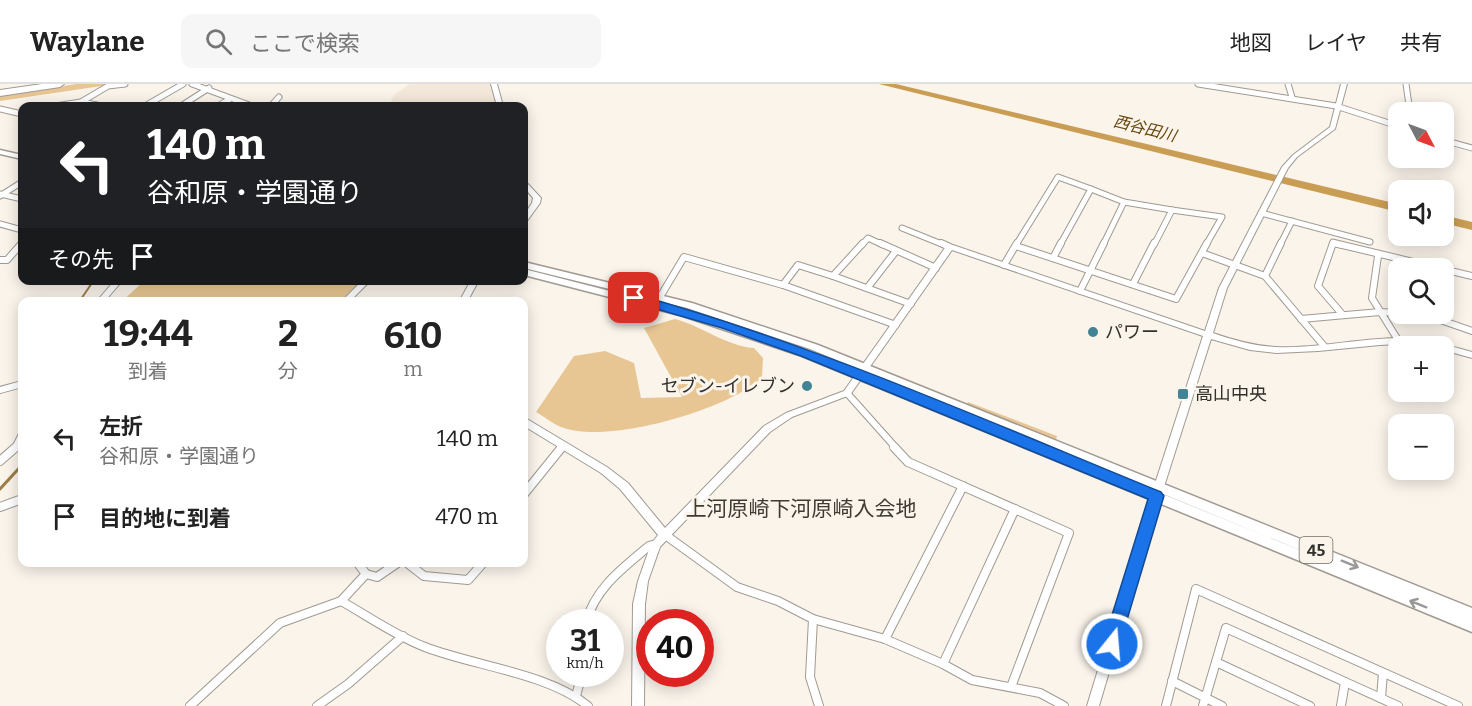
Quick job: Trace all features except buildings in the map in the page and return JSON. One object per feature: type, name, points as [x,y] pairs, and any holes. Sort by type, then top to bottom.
[{"type":"highway","points":[[0,92],[37,84]]},
{"type":"highway","points":[[0,92],[60,84]]},
{"type":"main road","points":[[0,146],[18,150]]},
{"type":"main road","points":[[0,152],[18,156]]},
{"type":"main road","name":"45","points":[[528,266],[660,297],[762,328],[1158,492],[1472,626]]},
{"type":"main road","name":"45","points":[[528,273],[634,298],[726,325],[864,371]]},
{"type":"main road","name":"45","points":[[1158,492],[1472,614]]},
{"type":"street","points":[[81,102],[108,86],[125,84]]},
{"type":"street","points":[[152,102],[183,84]]},
{"type":"street","points":[[192,84],[209,88],[242,102]]},
{"type":"street","points":[[494,84],[499,102]]},
{"type":"street","points":[[1198,84],[1241,87],[1292,97],[1340,107],[1388,123]]},
{"type":"street","points":[[1288,84],[1292,97]]},
{"type":"street","points":[[1093,706],[1158,492],[1233,265],[1279,179],[1293,159],[1334,128],[1344,84]]},
{"type":"street","points":[[1406,84],[1411,102]]},
{"type":"street","points":[[186,102],[209,88]]},
{"type":"street","points":[[274,102],[279,97]]},
{"type":"street","points":[[225,102],[230,99]]},
{"type":"street","points":[[0,109],[18,113]]},
{"type":"street","points":[[1454,143],[1472,148]]},
{"type":"street","points":[[1004,265],[1058,177],[1124,202],[1222,217],[1176,299],[1016,246]]},
{"type":"street","points":[[1,195],[18,184]]},
{"type":"street","points":[[528,188],[537,198],[528,214]]},
{"type":"street","points":[[1053,258],[1090,189]]},
{"type":"street","points":[[1,195],[18,198]]},
{"type":"street","points":[[1080,291],[1124,202]]},
{"type":"street","points":[[1133,284],[1172,210]]},
{"type":"street","points":[[1261,213],[1370,243]]},
{"type":"street","points":[[1265,276],[1292,221]]},
{"type":"street","points":[[0,224],[18,229]]},
{"type":"street","points":[[902,228],[950,247],[1209,335],[1277,350],[1388,341]]},
{"type":"street","points":[[1335,233],[1318,286],[1342,314]]},
{"type":"street","points":[[833,276],[868,238],[936,267]]},
{"type":"street","points":[[1333,243],[1388,258]]},
{"type":"street","points":[[0,268],[4,260],[18,247]]},
{"type":"street","points":[[638,706],[639,604],[643,581],[656,544],[766,429],[789,415],[847,393],[950,247]]},
{"type":"street","points":[[868,287],[896,251]]},
{"type":"street","points":[[1202,253],[1265,276],[1324,346]]},
{"type":"street","points":[[1378,256],[1372,298],[1395,336]]},
{"type":"street","points":[[660,297],[684,257],[783,285],[896,325]]},
{"type":"street","points":[[783,285],[798,265],[868,287],[911,304]]},
{"type":"street","points":[[1454,272],[1472,276]]},
{"type":"street","points":[[104,297],[115,285]]},
{"type":"street","points":[[351,297],[365,285]]},
{"type":"street","points":[[1301,319],[1342,314],[1388,312]]},
{"type":"street","points":[[1454,324],[1472,330]]},
{"type":"street","points":[[1454,350],[1472,355]]},
{"type":"street","points":[[0,390],[18,385]]},
{"type":"street","points":[[847,393],[908,462],[1069,533],[1011,687]]},
{"type":"street","points":[[528,424],[624,486],[664,534],[737,587],[778,601],[813,619],[885,639],[943,664],[972,680],[1040,693],[1064,706]]},
{"type":"street","points":[[0,461],[18,444]]},
{"type":"street","points":[[528,489],[564,446]]},
{"type":"street","points":[[885,639],[963,486]]},
{"type":"street","points":[[0,507],[18,500]]},
{"type":"street","points":[[943,664],[1015,509]]},
{"type":"street","points":[[589,609],[599,591],[649,546],[656,544]]},
{"type":"street","points":[[361,567],[366,574],[377,578],[392,567]]},
{"type":"street","points":[[412,567],[424,576],[468,580],[480,567]]},
{"type":"street","points":[[190,706],[280,623],[341,601],[366,574]]},
{"type":"street","points":[[1166,706],[1196,589],[1458,706]]},
{"type":"street","points":[[341,601],[424,647],[554,687],[576,696],[588,706]]},
{"type":"street","points":[[813,619],[810,677],[819,706]]},
{"type":"street","points":[[1204,702],[1226,628],[1398,706]]},
{"type":"street","points":[[317,706],[348,684],[403,636]]},
{"type":"street","points":[[1216,662],[1310,706]]},
{"type":"street","points":[[1381,698],[1383,673]]},
{"type":"street","points":[[1172,681],[1204,702],[1222,706]]},
{"type":"street","points":[[1341,706],[1345,682]]},
{"type":"street","points":[[576,696],[578,687]]},
{"type":"shaded area","points":[[76,84],[115,84],[0,101],[0,96]]},
{"type":"shaded area","points":[[410,84],[491,84],[496,102],[391,102],[394,95]]},
{"type":"shaded area","points":[[140,285],[357,285],[344,297],[126,297]]},
{"type":"shaded area","points":[[675,319],[734,344],[754,348],[763,358],[762,378],[723,402],[667,421],[637,428],[584,432],[560,427],[536,412],[574,356],[605,351],[634,363],[641,398],[682,397],[644,328]]},
{"type":"shaded area","points":[[968,402],[1057,436],[1056,440],[967,404]]},
{"type":"waterway","name":"西谷田川","points":[[884,84],[1388,206]]},
{"type":"waterway","name":"西谷田川","points":[[1454,222],[1472,226]]},
{"type":"waterway","points":[[82,297],[91,285]]},
{"type":"waterway","points":[[0,489],[18,469]]},
{"type":"place","name":"パワー","points":[[1093,332]]},
{"type":"place","name":"セブン-イレブン","points":[[807,386]]},
{"type":"place","name":"高山中央","points":[[1183,394]]},
{"type":"district","name":"上河原崎下河原崎入会地","points":[[801,509]]},
{"type":"route","points":[[634,298],[726,325],[806,353],[1156,496],[1112,644]]}]
